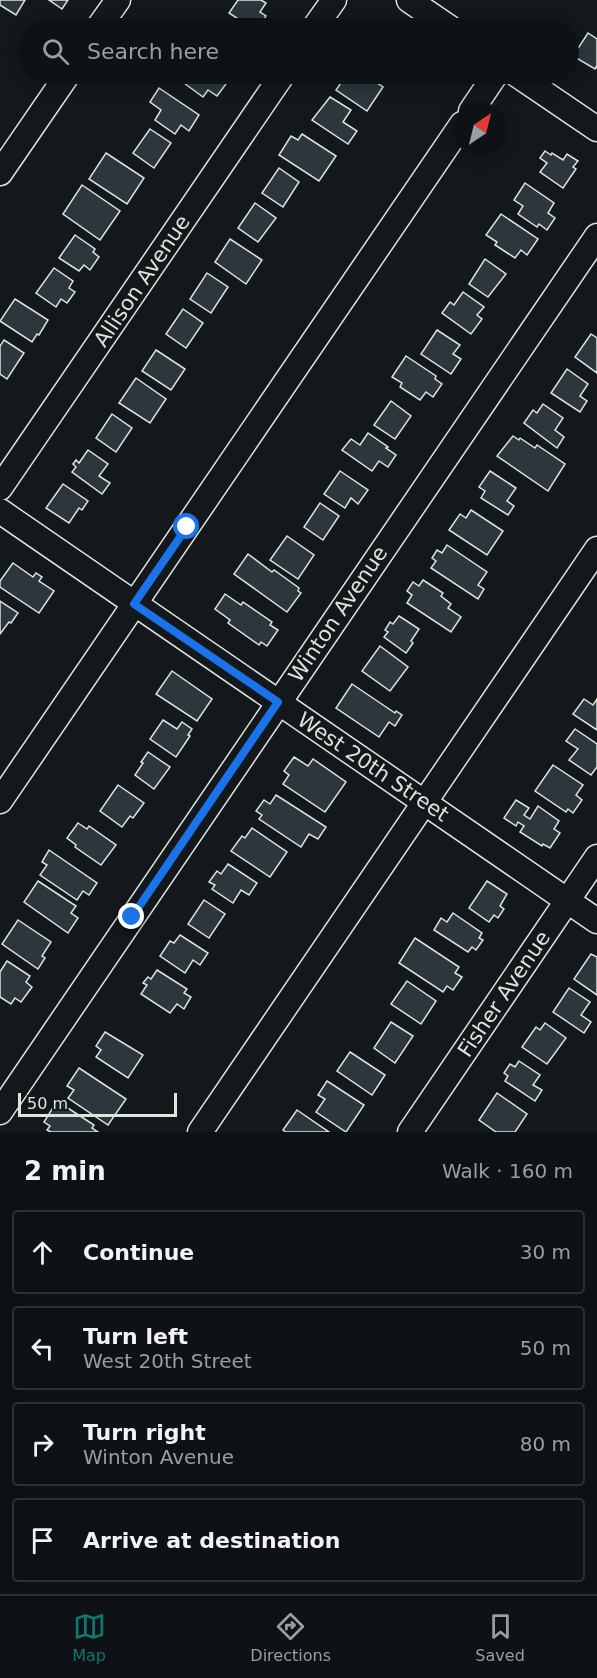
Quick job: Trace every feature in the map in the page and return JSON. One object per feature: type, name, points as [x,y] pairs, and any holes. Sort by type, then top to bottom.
[{"type":"street","points":[[106,18],[118,0]]},
{"type":"street","points":[[321,18],[334,0]]},
{"type":"street","points":[[409,0],[435,18]]},
{"type":"street","points":[[0,173],[61,84]]},
{"type":"street","name":"Allison Avenue","points":[[0,488],[277,84]]},
{"type":"street","points":[[477,102],[489,84]]},
{"type":"street","points":[[531,84],[597,129]]},
{"type":"street","points":[[0,801],[453,137]]},
{"type":"street","name":"Winton Avenue","points":[[0,1112],[597,236]]},
{"type":"street","name":"West 20th Street","points":[[0,512],[597,921]]},
{"type":"street","points":[[200,1132],[597,549]]},
{"type":"street","name":"Fisher Avenue","points":[[410,1132],[597,857]]},
{"type":"building","points":[[0,0],[25,0],[16,15],[0,5]]},
{"type":"building","points":[[49,0],[68,0],[62,9]]},
{"type":"building","points":[[238,0],[261,0],[266,3],[260,12],[266,16],[264,18],[237,18],[229,13]]},
{"type":"building","points":[[588,33],[597,39],[597,68],[579,60],[579,47]]},
{"type":"building","points":[[185,84],[226,84],[217,96],[208,90],[203,97]]},
{"type":"building","points":[[340,84],[379,84],[383,87],[367,111],[336,90]]},
{"type":"building","points":[[159,88],[199,115],[189,131],[181,125],[175,134],[155,120],[161,110],[150,102]]},
{"type":"building","points":[[330,97],[351,110],[343,122],[357,131],[348,144],[312,120]]},
{"type":"building","points":[[150,129],[171,143],[154,168],[133,153]]},
{"type":"building","points":[[302,134],[336,156],[319,181],[279,155],[291,136],[298,140]]},
{"type":"building","points":[[545,151],[563,160],[567,154],[578,161],[573,167],[576,169],[563,188],[540,172],[547,163],[540,158]]},
{"type":"building","points":[[106,153],[144,178],[127,204],[89,179]]},
{"type":"building","points":[[279,168],[299,182],[283,207],[262,193]]},
{"type":"building","points":[[525,183],[554,203],[548,213],[555,218],[547,230],[539,224],[537,227],[518,214],[523,206],[514,200]]},
{"type":"building","points":[[82,185],[120,211],[100,240],[63,214]]},
{"type":"building","points":[[255,203],[276,218],[258,242],[238,228]]},
{"type":"building","points":[[501,214],[538,239],[527,255],[521,250],[515,258],[495,245],[497,242],[486,235]]},
{"type":"building","points":[[75,235],[95,249],[93,252],[99,257],[90,270],[84,265],[79,271],[59,258]]},
{"type":"building","points":[[230,239],[262,260],[246,284],[215,262]]},
{"type":"building","points":[[485,259],[506,274],[488,297],[469,284]]},
{"type":"building","points":[[54,268],[73,281],[69,288],[75,292],[67,303],[61,299],[56,307],[36,293]]},
{"type":"building","points":[[207,273],[228,287],[211,313],[190,299]]},
{"type":"building","points":[[463,292],[484,307],[477,315],[482,319],[471,334],[442,313],[450,302],[454,305]]},
{"type":"building","points":[[15,299],[48,320],[32,342],[0,321]]},
{"type":"building","points":[[183,309],[203,323],[186,348],[166,334]]},
{"type":"building","points":[[437,330],[460,345],[453,354],[461,359],[451,374],[421,354]]},
{"type":"building","points":[[591,334],[597,338],[597,373],[575,357]]},
{"type":"building","points":[[4,340],[24,353],[7,379],[0,374],[0,346]]},
{"type":"building","points":[[156,350],[185,369],[171,390],[142,371]]},
{"type":"building","points":[[406,356],[436,376],[435,379],[442,384],[433,397],[426,392],[420,400],[400,387],[402,383],[392,377]]},
{"type":"building","points":[[567,369],[588,384],[580,396],[587,401],[580,412],[551,393]]},
{"type":"building","points":[[136,378],[166,399],[150,423],[119,403]]},
{"type":"building","points":[[391,401],[411,416],[395,439],[374,425]]},
{"type":"building","points":[[543,404],[563,418],[555,430],[564,437],[557,448],[524,423],[533,410],[537,413]]},
{"type":"building","points":[[112,414],[132,428],[116,452],[96,438]]},
{"type":"building","points":[[368,433],[396,455],[388,467],[379,461],[372,471],[342,450],[351,439],[360,445]]},
{"type":"building","points":[[513,436],[535,448],[537,445],[565,464],[548,491],[497,456]]},
{"type":"building","points":[[88,450],[108,464],[99,476],[110,483],[102,494],[72,472],[76,467],[73,464],[76,460],[79,463]]},
{"type":"building","points":[[340,471],[368,490],[358,504],[351,498],[345,508],[324,494]]},
{"type":"building","points":[[490,471],[516,488],[507,501],[514,506],[508,515],[481,498],[485,491],[479,487]]},
{"type":"building","points":[[63,484],[88,501],[82,510],[79,508],[69,523],[46,508]]},
{"type":"building","points":[[320,503],[339,516],[323,540],[304,527]]},
{"type":"building","points":[[471,510],[503,531],[487,555],[449,530],[460,514],[466,518]]},
{"type":"building","points":[[287,536],[314,555],[298,579],[270,560]]},
{"type":"building","points":[[447,545],[487,572],[478,585],[484,589],[478,599],[431,568],[436,561],[432,558],[437,550],[442,553]]},
{"type":"building","points":[[248,554],[299,588],[298,591],[301,593],[287,612],[234,574]]},
{"type":"building","points":[[13,563],[33,577],[36,573],[42,577],[39,581],[54,591],[39,613],[0,587],[0,581]]},
{"type":"building","points":[[423,580],[443,593],[441,596],[451,604],[448,608],[461,617],[451,632],[407,603],[412,595],[407,591],[413,582],[419,586]]},
{"type":"building","points":[[225,594],[241,605],[243,602],[272,622],[270,625],[278,630],[267,646],[261,642],[259,645],[228,623],[230,620],[215,609]]},
{"type":"building","points":[[0,601],[18,613],[0,634]]},
{"type":"building","points":[[399,616],[419,629],[406,653],[384,637],[388,632],[385,630],[390,622],[393,624]]},
{"type":"building","points":[[380,646],[408,667],[390,691],[362,671]]},
{"type":"building","points":[[172,671],[212,699],[197,721],[156,694]]},
{"type":"building","points":[[352,684],[395,713],[396,711],[402,715],[395,726],[389,722],[379,737],[336,708]]},
{"type":"building","points":[[584,699],[593,705],[597,699],[597,730],[573,714]]},
{"type":"building","points":[[163,720],[177,729],[182,722],[192,729],[176,757],[150,739]]},
{"type":"building","points":[[575,729],[597,744],[597,767],[591,775],[569,760],[578,749],[566,741]]},
{"type":"building","points":[[148,752],[170,767],[154,789],[135,775]]},
{"type":"building","points":[[294,757],[308,766],[313,759],[346,782],[325,812],[283,784],[289,775],[284,771]]},
{"type":"building","points":[[553,765],[583,785],[576,795],[582,800],[573,813],[568,809],[566,812],[535,791]]},
{"type":"building","points":[[118,785],[144,803],[133,818],[130,816],[122,827],[100,811]]},
{"type":"building","points":[[276,795],[326,827],[318,839],[309,834],[301,847],[259,819],[262,815],[256,811],[264,800],[270,804]]},
{"type":"building","points":[[516,800],[529,808],[524,815],[530,819],[538,806],[559,821],[554,829],[560,833],[550,848],[543,844],[542,846],[520,832],[524,826],[518,822],[516,826],[504,818]]},
{"type":"building","points":[[78,823],[87,829],[89,826],[116,845],[101,865],[75,847],[76,845],[67,838]]},
{"type":"building","points":[[252,828],[287,852],[270,877],[231,851],[242,836],[245,838]]},
{"type":"building","points":[[49,850],[97,883],[89,895],[83,891],[77,900],[40,875],[47,865],[42,862]]},
{"type":"building","points":[[228,864],[257,883],[249,895],[241,890],[233,903],[212,889],[215,885],[209,882],[217,871],[221,874]]},
{"type":"building","points":[[38,881],[76,906],[71,913],[78,918],[68,933],[24,902]]},
{"type":"building","points":[[487,881],[507,894],[500,906],[504,909],[498,918],[494,915],[489,922],[469,908]]},
{"type":"building","points":[[204,900],[225,914],[209,938],[188,924]]},
{"type":"building","points":[[453,913],[482,933],[479,938],[483,940],[476,950],[472,947],[468,952],[434,930],[441,918],[447,922]]},
{"type":"building","points":[[18,920],[51,942],[42,956],[45,958],[38,969],[2,944]]},
{"type":"building","points":[[180,935],[208,953],[200,965],[193,960],[185,973],[160,956],[170,941],[174,943]]},
{"type":"building","points":[[415,938],[459,967],[455,973],[462,977],[453,990],[447,986],[443,992],[399,963]]},
{"type":"building","points":[[591,954],[597,957],[597,995],[574,979]]},
{"type":"building","points":[[7,961],[30,976],[26,982],[32,987],[21,1002],[15,998],[11,1004],[0,997],[0,972]]},
{"type":"building","points":[[157,970],[187,989],[184,993],[191,997],[184,1009],[177,1004],[170,1013],[141,994],[147,985],[143,983],[148,977],[151,979]]},
{"type":"building","points":[[407,981],[436,1001],[421,1024],[391,1004]]},
{"type":"building","points":[[569,988],[590,1002],[581,1015],[591,1022],[584,1033],[553,1012]]},
{"type":"building","points":[[391,1022],[413,1036],[395,1063],[374,1048]]},
{"type":"building","points":[[545,1023],[566,1038],[547,1064],[522,1047],[536,1027],[540,1030]]},
{"type":"building","points":[[105,1032],[143,1055],[128,1078],[96,1057],[101,1050],[96,1046]]},
{"type":"building","points":[[350,1052],[385,1075],[372,1095],[337,1071]]},
{"type":"building","points":[[519,1061],[540,1075],[533,1085],[542,1090],[535,1101],[505,1081],[508,1076],[504,1073],[510,1064],[515,1067]]},
{"type":"building","points":[[79,1068],[126,1099],[108,1125],[68,1098],[74,1090],[67,1086]]},
{"type":"building","points":[[327,1081],[364,1105],[346,1132],[316,1112],[325,1099],[318,1095]]},
{"type":"building","points":[[497,1093],[527,1114],[515,1132],[496,1132],[479,1120]]},
{"type":"building","points":[[57,1101],[94,1125],[92,1128],[98,1132],[51,1132],[47,1130],[50,1126],[44,1122]]},
{"type":"building","points":[[297,1110],[329,1132],[286,1132],[283,1130]]},
{"type":"route","points":[[132,917],[278,702],[134,604],[187,527]]}]
